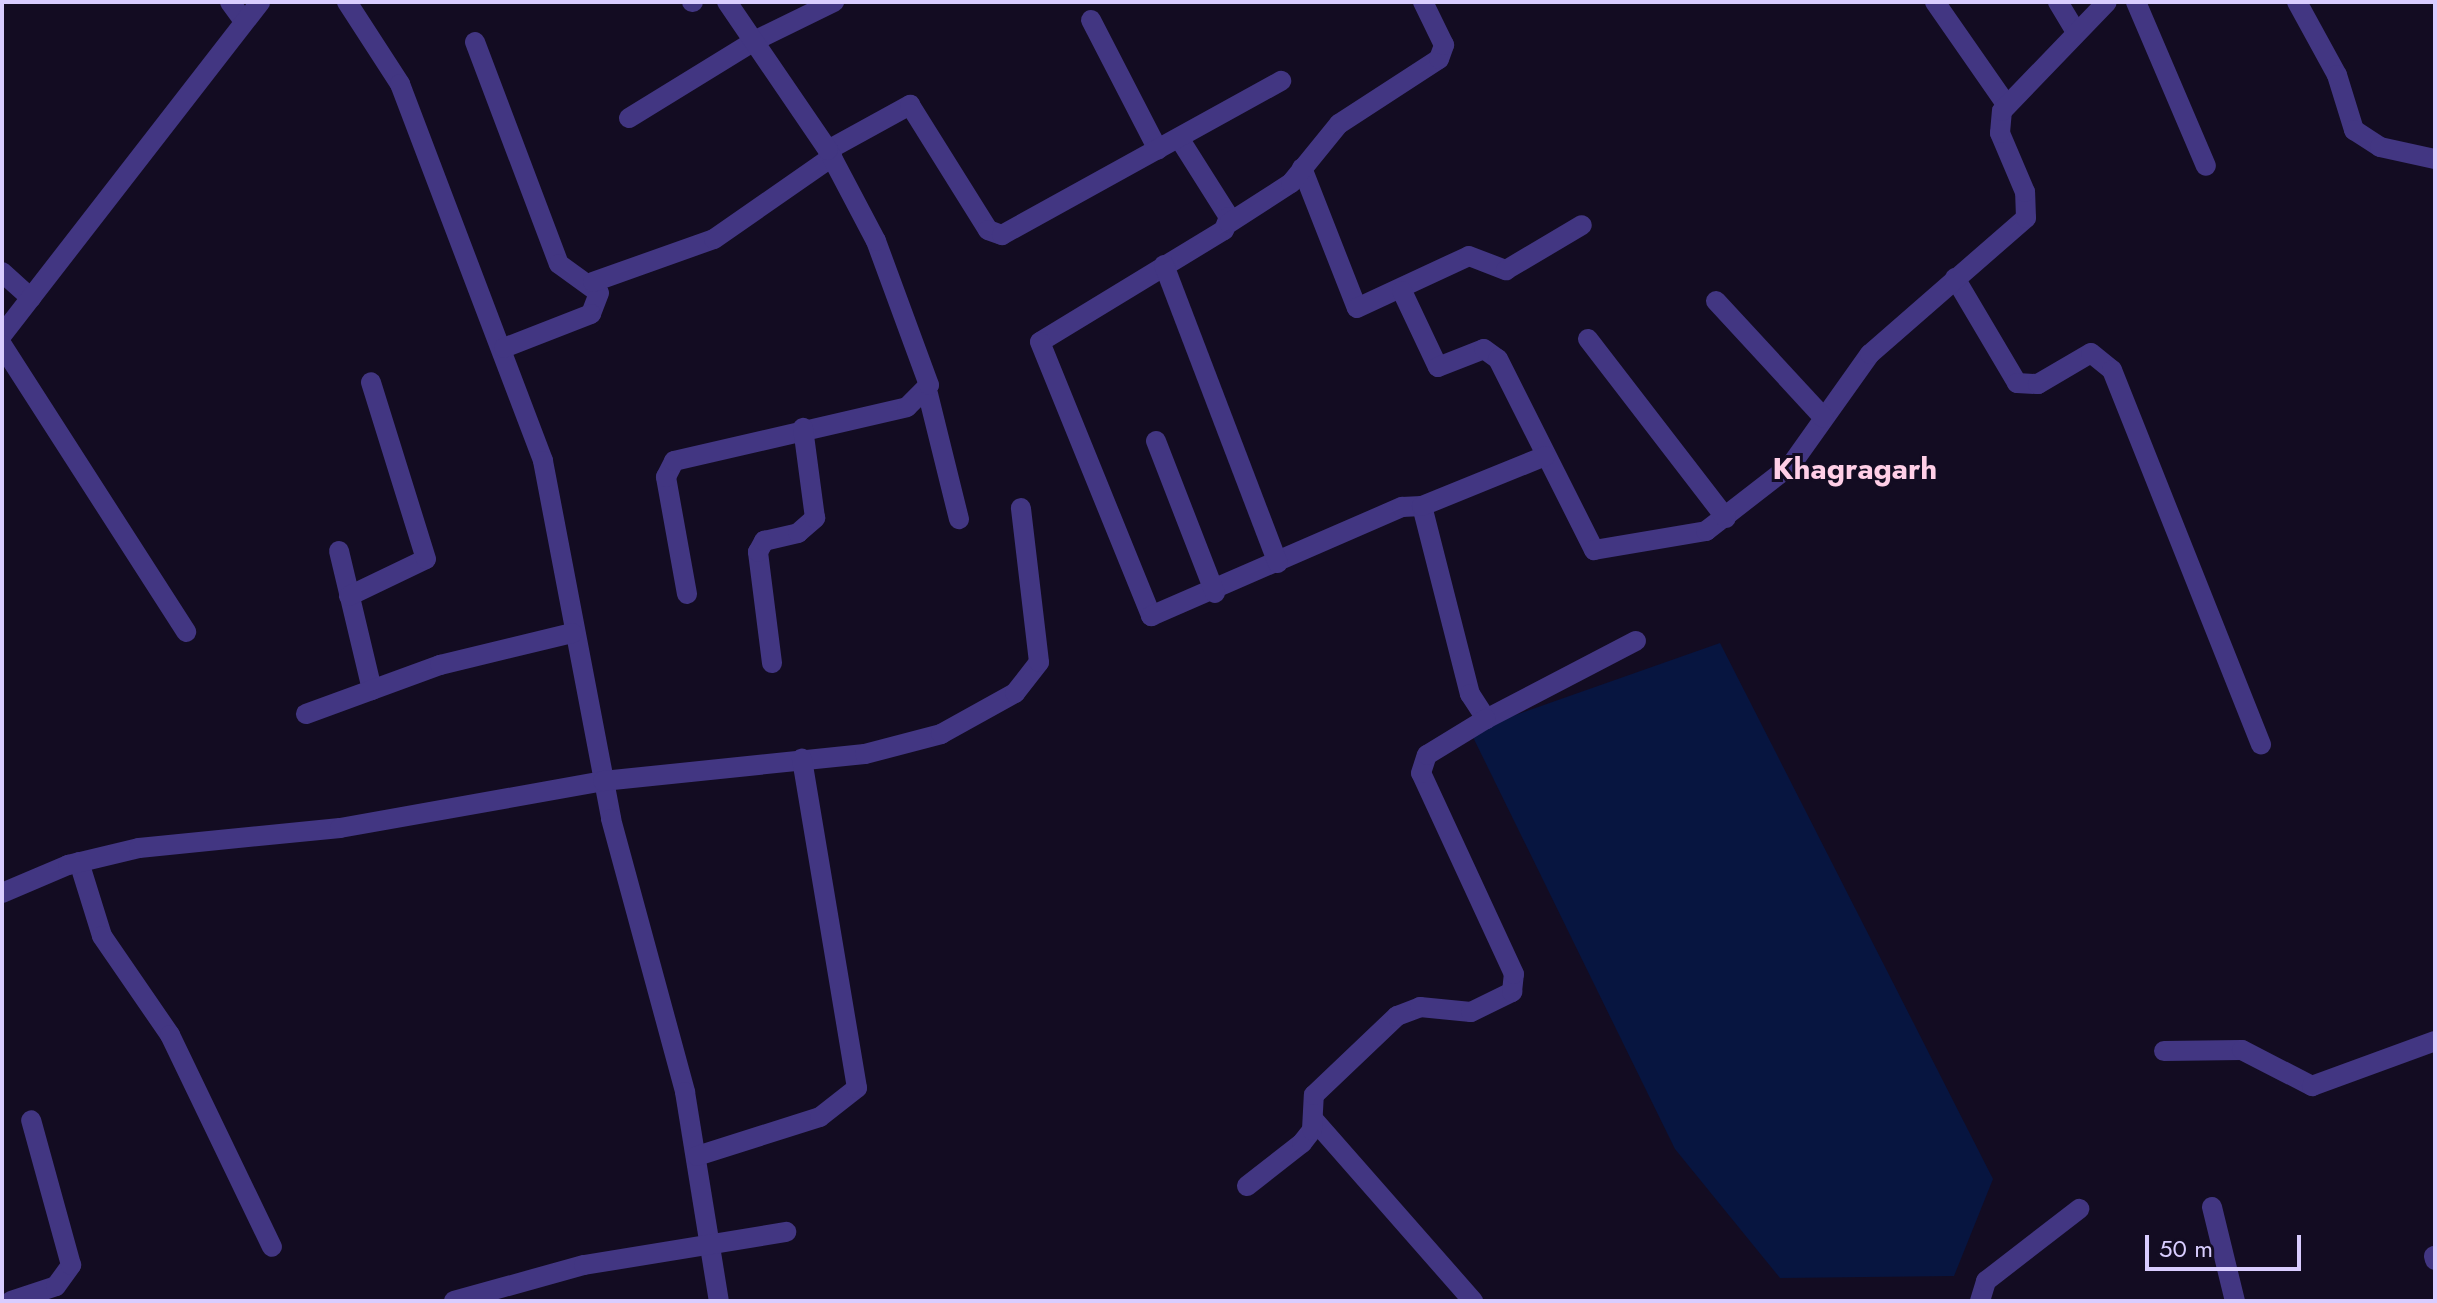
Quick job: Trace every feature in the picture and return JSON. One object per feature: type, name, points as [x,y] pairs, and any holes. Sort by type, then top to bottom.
[{"type":"street","points":[[230,2],[243,20]]},
{"type":"street","points":[[2,335],[243,20],[260,2]]},
{"type":"street","points":[[347,2],[400,84],[504,348],[543,461],[572,633],[603,781],[697,1156],[719,1301]]},
{"type":"street","points":[[727,2],[756,40],[830,153],[894,283],[928,394],[959,519]]},
{"type":"street","points":[[629,118],[756,40],[834,2]]},
{"type":"street","points":[[1423,2],[1444,45],[1439,59],[1339,124],[1274,197],[1047,333],[1041,355],[1151,616],[1215,593],[1402,507],[1422,506],[1545,456]]},
{"type":"street","points":[[1935,2],[2006,104]]},
{"type":"street","points":[[2058,2],[2076,32]]},
{"type":"street","points":[[1402,291],[1438,367],[1484,349],[1498,359],[1594,550],[1706,531],[1791,465],[1870,354],[2026,218],[2025,192],[2000,133],[2006,104],[2107,2]]},
{"type":"street","points":[[2136,2],[2206,166]]},
{"type":"street","points":[[2297,2],[2337,75],[2354,130],[2380,147],[2435,159]]},
{"type":"street","points":[[1091,20],[1158,150]]},
{"type":"street","points":[[475,42],[559,264],[593,282],[599,293],[591,314],[504,348]]},
{"type":"street","points":[[593,282],[714,239],[830,153],[910,105],[988,230],[1002,235],[1281,81]]},
{"type":"street","points":[[1179,138],[1229,223]]},
{"type":"street","points":[[1302,168],[1352,303],[1366,309],[1469,256],[1506,270],[1582,225]]},
{"type":"street","points":[[1164,265],[1278,563]]},
{"type":"street","points":[[2,272],[31,298]]},
{"type":"street","points":[[1955,278],[2017,383],[2038,384],[2091,353],[2112,370],[2261,744]]},
{"type":"street","points":[[1716,301],[1824,418]]},
{"type":"street","points":[[1588,339],[1726,518]]},
{"type":"street","points":[[2,345],[186,632]]},
{"type":"street","points":[[349,596],[426,559],[371,382]]},
{"type":"street","points":[[687,594],[668,467],[803,428],[907,407],[928,394]]},
{"type":"street","points":[[772,663],[758,552],[764,541],[798,533],[815,518],[803,428]]},
{"type":"street","points":[[1156,441],[1215,593]]},
{"type":"street","points":[[1422,506],[1470,694],[1486,719]]},
{"type":"street","points":[[2,893],[79,862],[202,838],[414,817],[603,781],[903,748],[941,734],[983,716],[1034,675],[1041,640],[1021,508]]},
{"type":"street","points":[[339,551],[372,690]]},
{"type":"street","points":[[306,714],[372,690],[572,633]]},
{"type":"street","points":[[1247,1186],[1302,1143],[1314,1120],[1321,1085],[1397,1016],[1420,1007],[1471,1012],[1512,992],[1514,974],[1421,773],[1427,755],[1486,719],[1636,641]]},
{"type":"street","points":[[697,1156],[820,1117],[857,1088],[802,759]]},
{"type":"street","points":[[79,862],[102,936],[170,1035],[272,1247]]},
{"type":"street","points":[[2164,1051],[2242,1050],[2312,1086],[2435,1041]]},
{"type":"street","points":[[11,1301],[56,1286],[71,1265],[31,1120]]},
{"type":"street","points":[[1314,1120],[1473,1301]]},
{"type":"street","points":[[2212,1207],[2235,1301]]},
{"type":"street","points":[[1980,1301],[1986,1281],[2079,1209]]},
{"type":"street","points":[[454,1301],[584,1265],[786,1232]]},
{"type":"water","points":[[1720,643],[1993,1179],[1954,1276],[1780,1278],[1675,1149],[1470,731]]},
{"type":"district","name":"Khagragarh","points":[[1855,469]]}]
